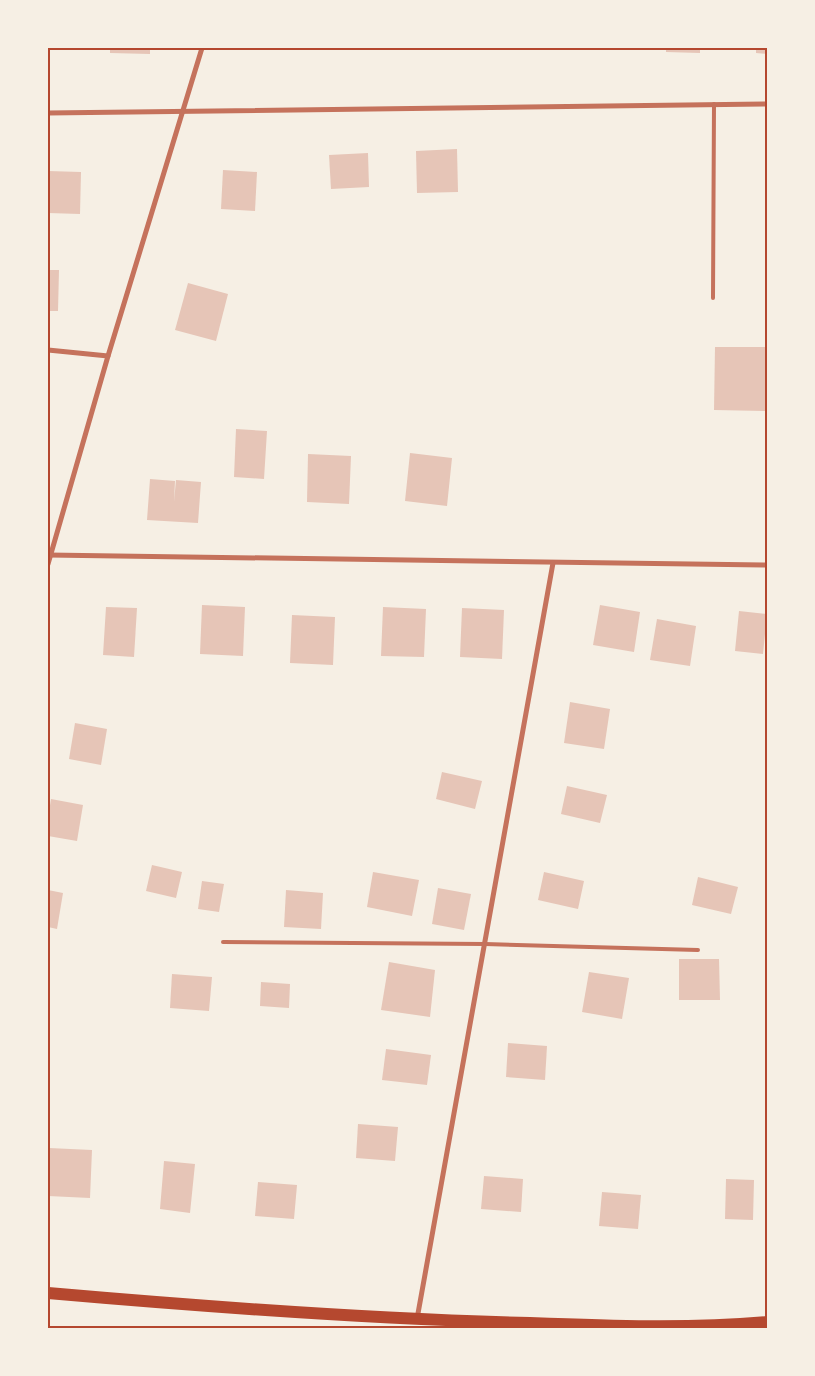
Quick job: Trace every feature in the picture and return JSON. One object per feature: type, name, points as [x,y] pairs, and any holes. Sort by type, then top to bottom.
[{"type":"main road","points":[[48,1293],[417,1320],[649,1325],[768,1322]]},
{"type":"street","points":[[48,564],[49,555],[108,356],[202,48]]},
{"type":"street","points":[[48,113],[768,104]]},
{"type":"street","points":[[48,350],[108,356]]},
{"type":"street","points":[[49,555],[768,565]]},
{"type":"street","points":[[417,1320],[553,563]]},
{"type":"lane","points":[[714,104],[714,298]]},
{"type":"lane","points":[[223,942],[485,944],[698,950]]},
{"type":"building","points":[[110,48],[150,48],[150,54],[110,53]]},
{"type":"building","points":[[666,48],[700,48],[700,53],[666,52]]},
{"type":"building","points":[[756,48],[768,48],[768,54],[756,53]]},
{"type":"building","points":[[457,149],[458,192],[417,193],[416,151]]},
{"type":"building","points":[[368,153],[369,187],[331,189],[329,155]]},
{"type":"building","points":[[223,170],[257,172],[255,211],[221,209]]},
{"type":"building","points":[[48,171],[81,172],[80,214],[48,213]]},
{"type":"building","points":[[48,270],[59,270],[58,311],[48,311]]},
{"type":"building","points":[[188,283],[228,294],[216,341],[175,330]]},
{"type":"building","points":[[715,347],[768,347],[768,411],[714,410]]},
{"type":"building","points":[[236,429],[267,431],[264,479],[234,477]]},
{"type":"building","points":[[410,453],[452,458],[447,506],[405,501]]},
{"type":"building","points":[[308,454],[351,456],[349,504],[307,502]]},
{"type":"building","points":[[150,479],[175,481],[174,502],[176,480],[201,482],[198,523],[147,520]]},
{"type":"building","points":[[202,605],[245,607],[243,656],[200,654]]},
{"type":"building","points":[[600,605],[640,612],[634,652],[593,645]]},
{"type":"building","points":[[106,607],[137,608],[134,657],[103,655]]},
{"type":"building","points":[[383,607],[426,609],[424,657],[381,656]]},
{"type":"building","points":[[462,608],[504,610],[502,659],[460,657]]},
{"type":"building","points":[[739,611],[767,614],[763,654],[735,651]]},
{"type":"building","points":[[292,615],[335,617],[333,665],[290,663]]},
{"type":"building","points":[[657,619],[696,626],[690,666],[650,660]]},
{"type":"building","points":[[570,702],[610,709],[604,749],[564,743]]},
{"type":"building","points":[[75,723],[107,729],[101,765],[69,759]]},
{"type":"building","points":[[442,772],[482,781],[475,809],[436,799]]},
{"type":"building","points":[[567,786],[607,795],[600,823],[561,814]]},
{"type":"building","points":[[51,799],[83,805],[77,841],[48,836]]},
{"type":"building","points":[[152,865],[182,872],[176,898],[146,891]]},
{"type":"building","points":[[373,872],[419,880],[412,916],[367,907]]},
{"type":"building","points":[[544,872],[584,881],[578,909],[538,900]]},
{"type":"building","points":[[698,877],[738,887],[731,914],[692,905]]},
{"type":"building","points":[[202,881],[224,884],[219,912],[198,909]]},
{"type":"building","points":[[438,888],[471,894],[464,930],[432,924]]},
{"type":"building","points":[[48,890],[63,893],[57,929],[48,927]]},
{"type":"building","points":[[286,890],[323,893],[321,929],[284,927]]},
{"type":"building","points":[[679,959],[719,959],[720,1000],[679,1000]]},
{"type":"building","points":[[389,962],[435,970],[430,1017],[381,1010]]},
{"type":"building","points":[[589,972],[629,978],[622,1019],[582,1012]]},
{"type":"building","points":[[172,974],[212,977],[209,1011],[170,1008]]},
{"type":"building","points":[[261,982],[290,984],[289,1008],[260,1006]]},
{"type":"building","points":[[508,1043],[547,1046],[545,1080],[506,1077]]},
{"type":"building","points":[[386,1049],[431,1055],[427,1085],[382,1080]]},
{"type":"building","points":[[358,1124],[398,1127],[395,1161],[356,1158]]},
{"type":"building","points":[[49,1148],[92,1150],[90,1198],[48,1196]]},
{"type":"building","points":[[164,1161],[195,1164],[190,1213],[160,1209]]},
{"type":"building","points":[[484,1176],[523,1179],[521,1212],[481,1209]]},
{"type":"building","points":[[726,1179],[754,1180],[753,1220],[725,1219]]},
{"type":"building","points":[[258,1182],[297,1185],[294,1219],[255,1216]]},
{"type":"building","points":[[602,1192],[641,1195],[638,1229],[599,1226]]}]
